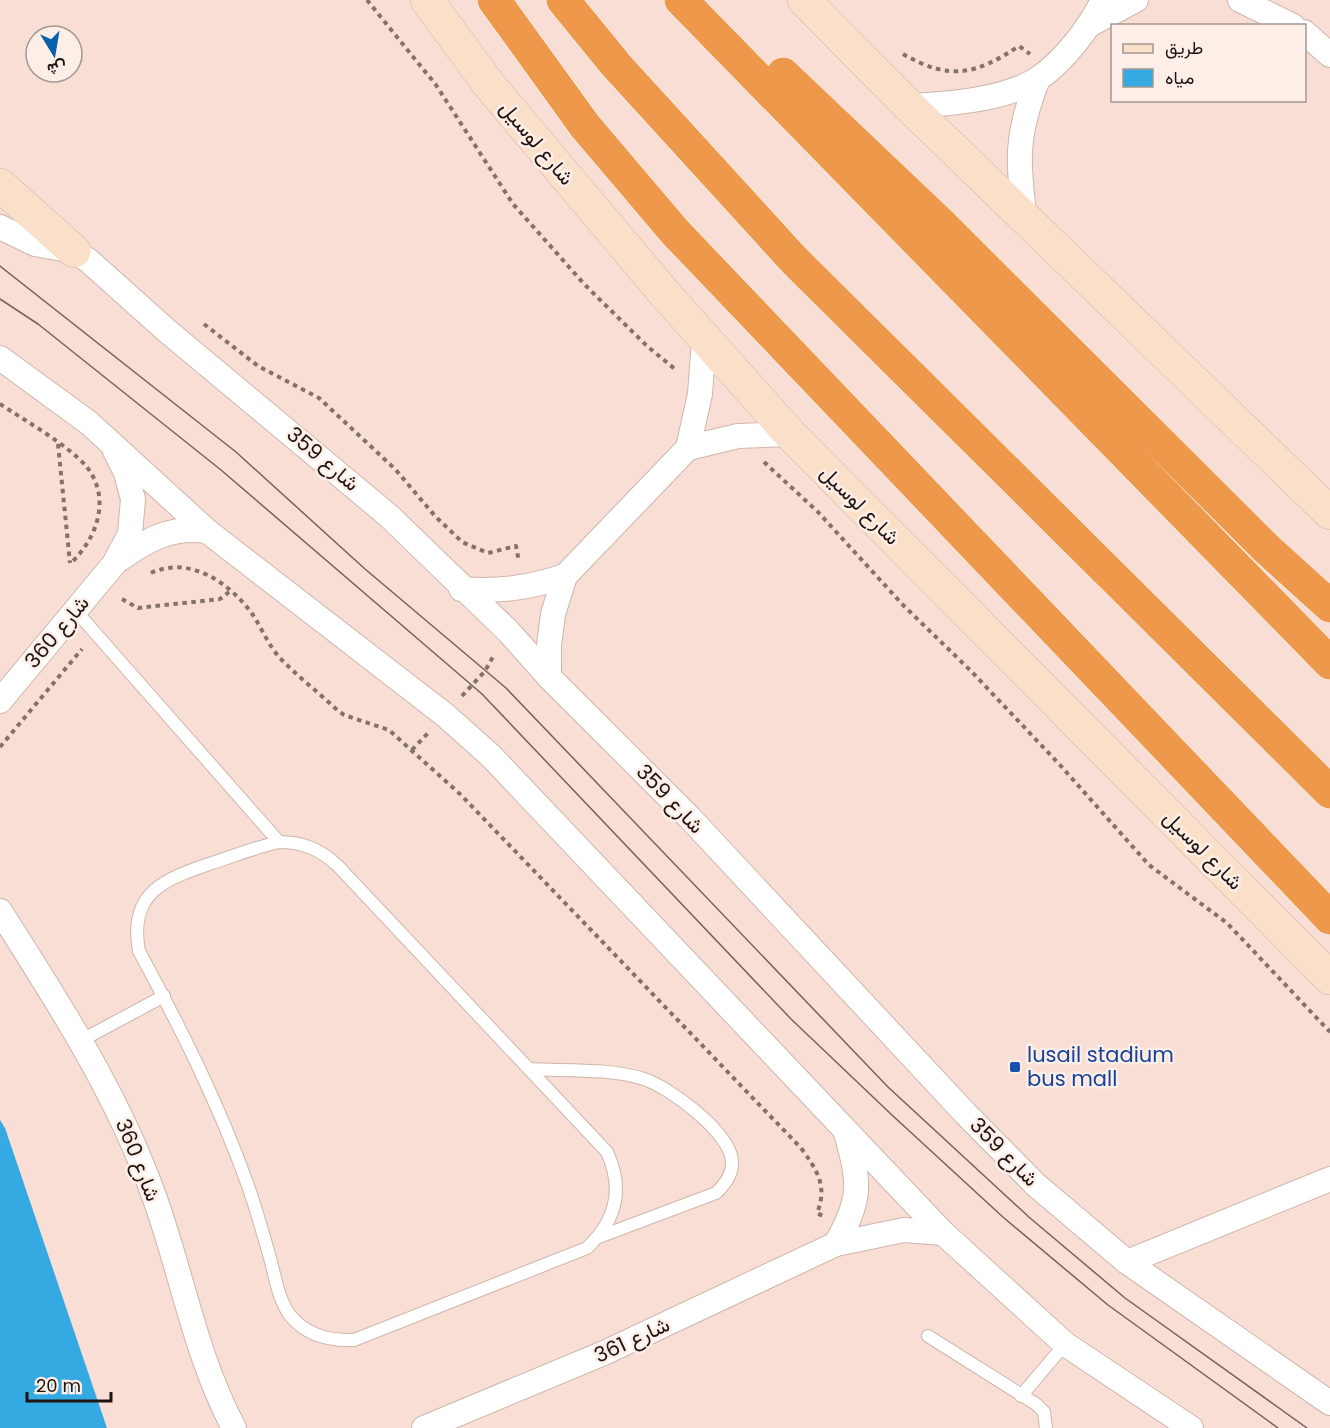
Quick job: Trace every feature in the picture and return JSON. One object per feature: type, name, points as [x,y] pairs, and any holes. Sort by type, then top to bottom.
[{"type":"highway","points":[[494,0],[585,126],[675,232],[1330,918]]},
{"type":"highway","points":[[563,0],[616,65],[794,261],[1330,792]]},
{"type":"highway","points":[[681,0],[1330,663]]},
{"type":"highway","points":[[705,0],[941,224],[1267,549],[1330,606]]},
{"type":"street","name":"شارع لوسيل","points":[[427,0],[490,87],[704,340],[790,434],[1330,978]]},
{"type":"street","points":[[804,0],[909,106],[1330,513]]},
{"type":"street","points":[[1025,219],[1018,165],[1020,135],[1044,74],[1091,24],[1103,0]]},
{"type":"street","points":[[1091,24],[1136,0]]},
{"type":"street","points":[[1240,0],[1292,24]]},
{"type":"street","points":[[1286,0],[1300,24]]},
{"type":"street","points":[[1306,32],[1330,55]]},
{"type":"street","points":[[909,106],[971,100],[1044,74]]},
{"type":"street","points":[[0,185],[75,251]]},
{"type":"street","name":"شارع 359","points":[[0,204],[75,251],[380,508],[461,589],[507,630],[549,677],[689,817],[964,1112],[1036,1185],[1128,1262],[1330,1403]]},
{"type":"street","points":[[0,227],[35,244],[75,251]]},
{"type":"street","points":[[549,677],[549,645],[553,614],[565,576],[688,448],[700,394],[704,340]]},
{"type":"street","points":[[0,358],[109,441],[207,531],[445,715],[491,756],[943,1233],[1065,1344],[1142,1393],[1191,1428]]},
{"type":"street","points":[[688,448],[738,436],[790,434]]},
{"type":"street","name":"شارع 360","points":[[0,701],[114,564],[130,534],[134,499],[126,473],[109,441]]},
{"type":"street","name":"شارع 360","points":[[114,564],[144,542],[171,530],[190,528],[207,531]]},
{"type":"street","points":[[461,589],[495,591],[525,588],[565,576]]},
{"type":"street","name":"شارع 360","points":[[0,911],[82,1040],[146,1176],[207,1370],[234,1428]]},
{"type":"street","points":[[836,1244],[855,1209],[857,1194],[855,1170],[846,1131]]},
{"type":"street","points":[[1128,1262],[1330,1179]]},
{"type":"street","name":"شارع 361","points":[[424,1428],[604,1353],[836,1244],[904,1230],[943,1233]]},
{"type":"lane","points":[[75,610],[279,842]]},
{"type":"lane","points":[[529,1069],[623,1074],[644,1079],[680,1098],[722,1139],[729,1149],[732,1161],[725,1184],[716,1193],[599,1237],[572,1256],[368,1336],[339,1341],[311,1333],[289,1313],[282,1301],[257,1215],[229,1135],[205,1076],[139,951],[137,937],[139,915],[147,897],[156,887],[179,875],[279,842],[295,842],[326,855],[529,1069],[598,1141],[613,1165],[616,1179],[615,1207],[609,1223],[599,1237]]},
{"type":"lane","points":[[82,1040],[164,996]]},
{"type":"lane","points":[[928,1336],[1044,1412],[1046,1428]]},
{"type":"lane","points":[[1021,1396],[1065,1344]]},
{"type":"path","points":[[366,0],[436,85],[513,204],[585,285],[681,376]]},
{"type":"path","points":[[899,52],[922,65],[945,72],[968,70],[991,64],[1019,46],[1044,74]]},
{"type":"path","points":[[198,320],[258,366],[319,398],[395,469],[435,516],[462,542],[488,553],[516,546],[525,588]]},
{"type":"path","points":[[0,404],[58,444],[84,464],[92,475],[100,507],[97,527],[91,541],[70,563],[58,444]]},
{"type":"path","points":[[759,458],[818,512],[903,605],[972,671],[1149,865],[1227,923],[1330,1032]]},
{"type":"path","points":[[142,576],[160,568],[194,568],[211,576],[251,613],[280,658],[335,708],[344,715],[389,730],[412,750],[469,804],[801,1148],[817,1170],[822,1182],[822,1200],[817,1213]]},
{"type":"path","points":[[0,747],[127,592]]},
{"type":"path","points":[[122,599],[138,608],[220,599],[229,592]]},
{"type":"path","points":[[412,750],[485,671],[507,630]]},
{"type":"water","points":[[0,1120],[5,1128],[107,1428],[0,1428]]},
{"type":"tram line","points":[[0,266],[236,452],[365,569],[506,688],[888,1087],[1030,1218],[1125,1298],[1307,1428]]},
{"type":"tram line","points":[[0,299],[38,324],[221,470],[482,694],[791,1019],[1004,1218],[1108,1305],[1278,1428]]},
{"type":"place","name":"lusail stadium bus mall","points":[[1015,1067]]}]
